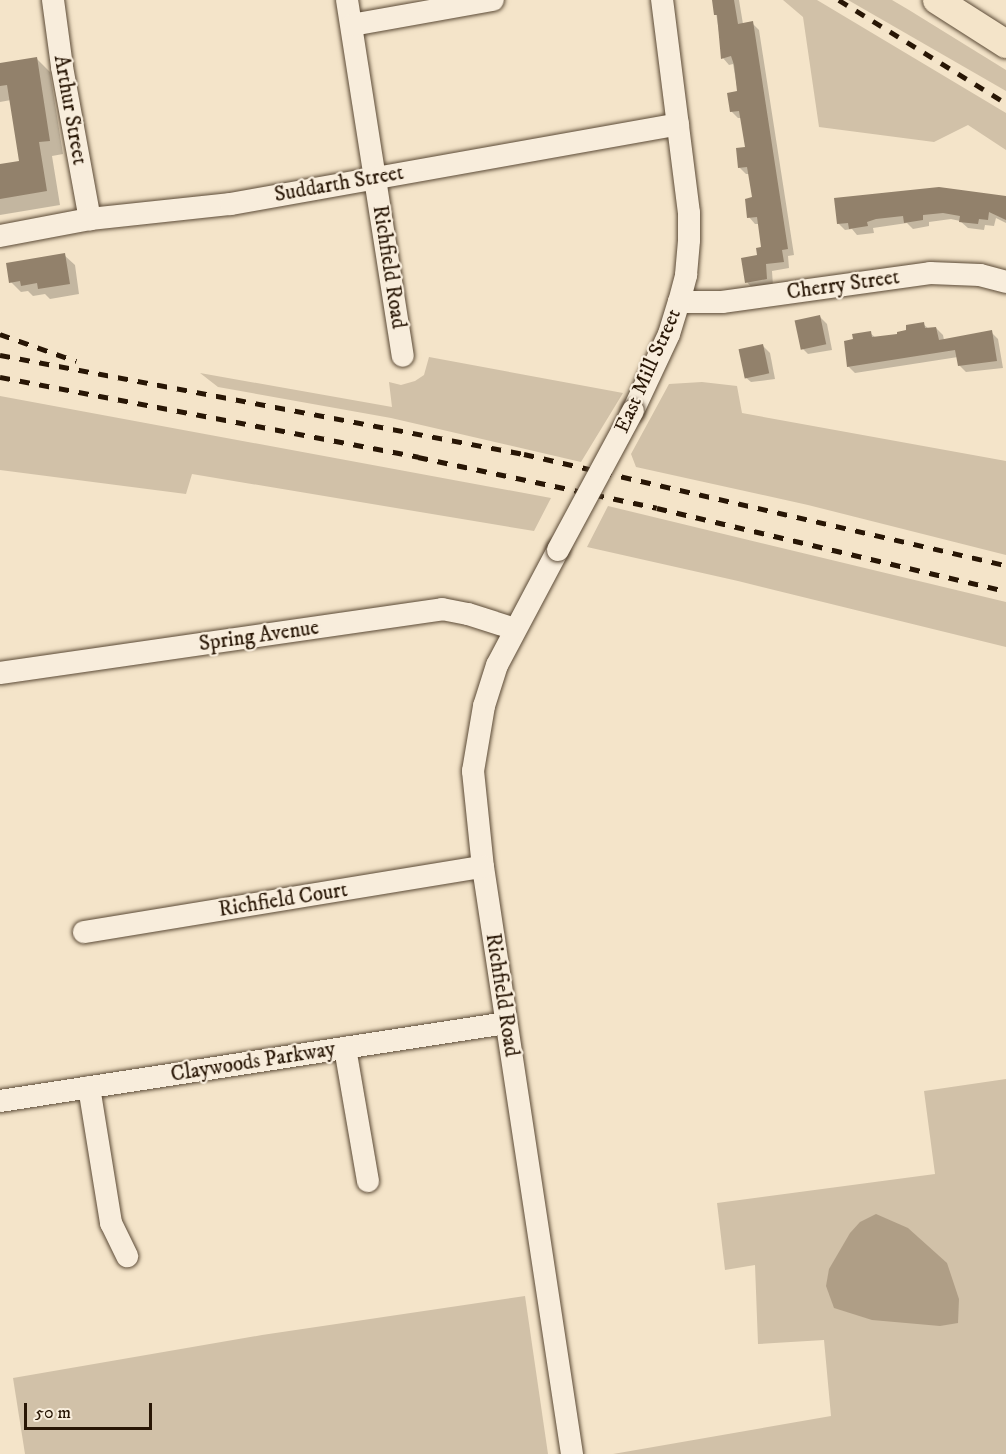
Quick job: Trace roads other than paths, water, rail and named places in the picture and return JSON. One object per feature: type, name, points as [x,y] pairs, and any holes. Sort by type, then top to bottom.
[{"type":"main road","points":[[937,0],[1006,44]]},
{"type":"street","name":"Arthur Street","points":[[53,0],[62,67],[90,219]]},
{"type":"street","name":"Richfield Road","points":[[346,0],[352,25],[403,356]]},
{"type":"street","points":[[352,25],[493,0]]},
{"type":"street","name":"East Mill Street","points":[[558,550],[633,411],[669,334],[686,275],[689,213],[663,0]]},
{"type":"street","name":"Suddarth Street","points":[[0,236],[90,219],[231,204],[678,124]]},
{"type":"street","name":"Cherry Street","points":[[680,302],[722,302],[930,273],[980,275],[1006,282]]},
{"type":"street","name":"Richfield Road","points":[[558,550],[497,665],[477,736],[473,771],[483,867],[572,1454]]},
{"type":"street","name":"Spring Avenue","points":[[0,673],[442,609],[468,614],[515,629]]},
{"type":"street","name":"Richfield Court","points":[[84,932],[483,867]]},
{"type":"street","name":"Claywoods Parkway","points":[[0,1101],[506,1023]]},
{"type":"street","points":[[345,1048],[368,1181]]},
{"type":"street","points":[[89,1087],[111,1223],[127,1256]]},
{"type":"railway","points":[[839,0],[1006,103]]},
{"type":"railway","points":[[0,334],[76,361]]},
{"type":"railway","points":[[0,355],[524,454],[1006,565]]},
{"type":"railway","points":[[0,377],[418,457],[657,508],[1006,591]]}]
